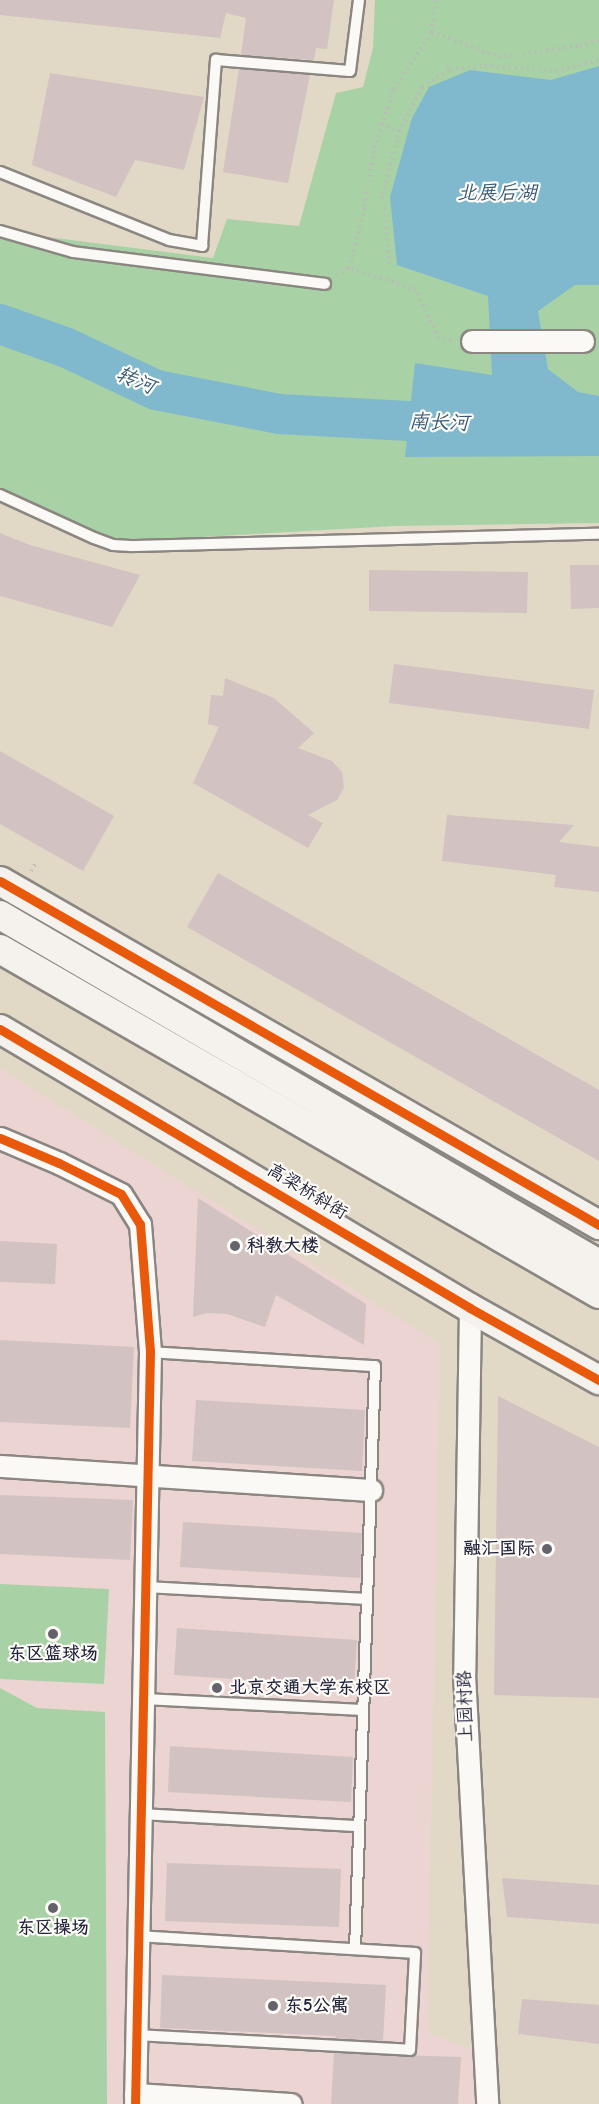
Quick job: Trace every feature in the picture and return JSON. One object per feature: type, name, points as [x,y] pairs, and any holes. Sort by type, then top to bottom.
[{"type":"street","points":[[472,340],[583,341]]},
{"type":"street","points":[[0,881],[599,1225]]},
{"type":"street","points":[[0,915],[599,1264]]},
{"type":"street","points":[[0,949],[599,1294]]},
{"type":"street","name":"高梁桥斜街","points":[[0,1029],[470,1308],[599,1380]]},
{"type":"street","points":[[0,1138],[59,1163],[121,1194],[140,1224],[150,1352],[135,2099],[291,2104]]},
{"type":"street","name":"上园村路","points":[[470,1308],[464,1674],[487,2104]]},
{"type":"street","points":[[0,1466],[370,1490]]},
{"type":"lane","points":[[0,172],[169,240],[201,246],[216,60],[350,71],[359,0]]},
{"type":"lane","points":[[0,231],[73,252],[325,284]]},
{"type":"lane","points":[[0,495],[113,545],[599,534]]},
{"type":"lane","points":[[150,1352],[375,1366],[355,1949]]},
{"type":"lane","points":[[146,1587],[367,1599]]},
{"type":"lane","points":[[144,1699],[363,1710]]},
{"type":"lane","points":[[141,1814],[359,1826]]},
{"type":"lane","points":[[136,2035],[410,2050],[415,1953],[138,1936]]},
{"type":"path","points":[[436,0],[432,32],[394,88],[382,124],[349,268],[416,289],[439,338],[472,340]]},
{"type":"path","points":[[432,32],[499,57],[580,46],[599,40]]},
{"type":"path","points":[[498,67],[499,57]]},
{"type":"path","points":[[389,264],[383,194],[400,131],[422,87],[450,69],[498,67],[556,70],[599,60]]},
{"type":"path","points":[[382,124],[400,131]]},
{"type":"shaded area","name":"北京交通大学东校区","points":[[0,1068],[440,1344],[427,2032],[475,2051],[477,2104],[0,2104]]},
{"type":"green space","points":[[375,0],[599,0],[599,523],[395,526],[114,542],[0,490],[0,231],[213,258],[227,219],[299,226],[336,93],[363,87],[373,48]]},
{"type":"green space","name":"东区篮球场","points":[[0,1584],[109,1589],[104,1684],[0,1679]]},
{"type":"green space","name":"东区操场","points":[[0,1688],[37,1708],[105,1712],[107,2104],[0,2104]]},
{"type":"water","name":"北展后湖","points":[[599,66],[599,285],[575,285],[538,311],[548,369],[578,392],[599,396],[599,456],[405,457],[415,363],[492,375],[488,296],[397,265],[390,197],[412,118],[429,87],[470,70],[551,80]]},
{"type":"building","points":[[0,0],[334,0],[327,49],[316,48],[314,60],[241,55],[246,18],[226,13],[220,38],[0,15]]},
{"type":"building","points":[[239,69],[310,75],[288,183],[223,172]]},
{"type":"building","points":[[50,73],[204,97],[184,170],[135,160],[116,197],[32,165]]},
{"type":"building","points":[[0,533],[30,545],[140,575],[112,627],[0,596]]},
{"type":"building","points":[[570,565],[599,565],[599,608],[571,609]]},
{"type":"building","points":[[369,570],[528,572],[527,613],[369,611]]},
{"type":"building","points":[[394,664],[594,690],[589,729],[389,703]]},
{"type":"building","points":[[225,678],[274,698],[314,733],[298,748],[332,761],[342,772],[344,788],[337,800],[308,815],[323,823],[308,848],[193,783],[219,727],[208,724],[211,695],[223,696]]},
{"type":"building","points":[[0,751],[114,816],[83,871],[0,824]]},
{"type":"building","points":[[447,815],[574,825],[559,842],[599,847],[599,892],[554,887],[556,875],[442,861]]},
{"type":"building","points":[[218,873],[599,1090],[599,1161],[187,927]]},
{"type":"building","name":"科教大楼","points":[[198,1198],[366,1304],[364,1345],[276,1295],[265,1327],[227,1314],[207,1313],[193,1317]]},
{"type":"building","points":[[0,1241],[57,1244],[55,1284],[0,1282]]},
{"type":"building","points":[[0,1340],[134,1347],[130,1428],[0,1422]]},
{"type":"building","name":"融汇国际","points":[[498,1396],[599,1447],[599,1698],[494,1695]]},
{"type":"building","points":[[196,1400],[365,1410],[362,1471],[192,1461]]},
{"type":"building","points":[[0,1495],[133,1500],[130,1560],[0,1554]]},
{"type":"building","points":[[183,1522],[362,1533],[360,1578],[180,1567]]},
{"type":"building","points":[[177,1628],[357,1640],[354,1687],[174,1675]]},
{"type":"building","points":[[170,1746],[353,1757],[351,1802],[168,1792]]},
{"type":"building","points":[[167,1863],[341,1869],[339,1927],[165,1921]]},
{"type":"building","points":[[502,1878],[599,1885],[599,1924],[507,1917]]},
{"type":"building","name":"东5公寓","points":[[162,1975],[386,1985],[383,2041],[335,2038],[336,2036],[160,2028]]},
{"type":"building","points":[[522,1999],[599,2005],[599,2044],[518,2034]]},
{"type":"building","points":[[334,2053],[461,2057],[458,2104],[331,2104]]},
{"type":"waterway","name":"转河","points":[[0,324],[67,348],[156,390],[279,414],[464,424]]},
{"type":"cycle path","points":[[0,881],[599,1225]]},
{"type":"cycle path","points":[[0,1029],[470,1308],[599,1380]]},
{"type":"cycle path","points":[[0,1138],[59,1163],[121,1194],[140,1224],[150,1352],[135,2104]]},
{"type":"place","name":"科教大楼","points":[[235,1246]]},
{"type":"place","name":"融汇国际","points":[[547,1549]]},
{"type":"place","name":"东区篮球场","points":[[53,1634]]},
{"type":"place","name":"北京交通大学东校区","points":[[217,1688]]},
{"type":"place","name":"东区操场","points":[[53,1908]]},
{"type":"place","name":"东5公寓","points":[[273,2006]]},
{"type":"water label","name":"南长河","points":[[439,422]]}]
